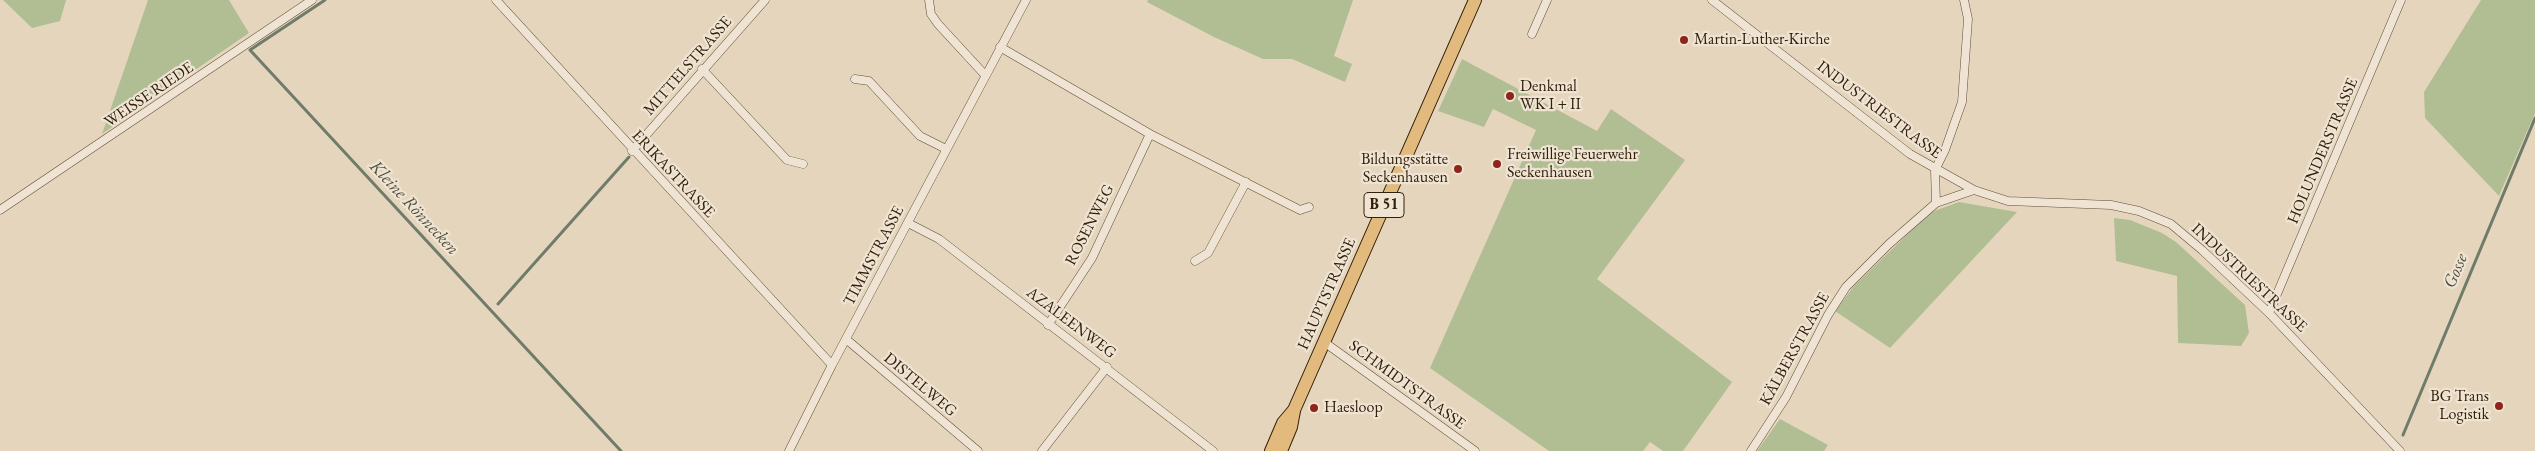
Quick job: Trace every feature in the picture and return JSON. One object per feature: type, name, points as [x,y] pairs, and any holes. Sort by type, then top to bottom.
[{"type":"main road","name":"HAUPTSTRASSE","points":[[1281,451],[1291,427],[1294,410],[1475,0]]},
{"type":"main road","name":"HAUPTSTRASSE","points":[[1271,451],[1283,423],[1294,410]]},
{"type":"street","name":"WEISSE RIEDE","points":[[0,210],[312,0]]},
{"type":"street","name":"ERIKASTRASSE","points":[[496,0],[632,151],[832,365]]},
{"type":"street","name":"MITTELSTRASSE","points":[[632,151],[702,69],[765,0]]},
{"type":"street","points":[[929,0],[931,14],[938,24],[985,75]]},
{"type":"street","name":"TIMMSTRASSE","points":[[789,451],[832,365],[1026,0]]},
{"type":"street","points":[[1532,34],[1547,0]]},
{"type":"street","name":"INDUSTRIESTRASSE","points":[[1712,0],[1910,154],[1935,170],[1974,190],[2008,201],[2111,205],[2139,211],[2171,224],[2202,250],[2269,313],[2400,451]]},
{"type":"street","points":[[1936,203],[1935,170],[1945,150],[1962,102],[1968,19],[1964,0]]},
{"type":"street","name":"HOLUNDERSTRASSE","points":[[2269,313],[2401,0]]},
{"type":"street","points":[[1000,47],[1150,134],[1300,210],[1309,207]]},
{"type":"street","points":[[702,69],[787,160],[803,164]]},
{"type":"street","points":[[855,79],[870,81],[920,136],[946,149]]},
{"type":"street","name":"ROSENWEG","points":[[1048,324],[1092,258],[1150,134]]},
{"type":"street","points":[[1195,261],[1208,253],[1246,182]]},
{"type":"street","name":"KÄLBERSTRASSE","points":[[1751,451],[1786,397],[1828,315],[1846,287],[1889,244],[1936,203],[1974,190]]},
{"type":"street","name":"AZALEENWEG","points":[[908,222],[939,239],[1048,324],[1107,367],[1213,451]]},
{"type":"street","name":"DISTELWEG","points":[[846,339],[978,451]]},
{"type":"street","name":"SCHMIDTSTRASSE","points":[[1324,342],[1475,451]]},
{"type":"street","points":[[1042,451],[1107,367]]},
{"type":"green space","points":[[3,0],[66,0],[60,21],[32,28]]},
{"type":"green space","points":[[148,0],[229,0],[249,33],[102,134]]},
{"type":"green space","points":[[1148,0],[1353,0],[1334,56],[1352,64],[1345,82],[1292,59],[1263,59],[1214,37],[1147,2]]},
{"type":"green space","points":[[2481,0],[2535,0],[2535,113],[2499,196],[2425,118],[2424,92]]},
{"type":"green space","points":[[1462,59],[1597,131],[1611,109],[1685,160],[1597,279],[1732,382],[1683,451],[1663,451],[1650,442],[1643,451],[1549,451],[1430,368],[1536,130],[1493,109],[1484,127],[1438,111]]},
{"type":"green space","points":[[1959,202],[2017,212],[1890,348],[1835,311],[1854,286],[1921,221],[1934,211]]},
{"type":"green space","points":[[2114,218],[2130,220],[2162,233],[2176,242],[2245,305],[2249,333],[2241,346],[2178,343],[2177,276],[2116,261]]},
{"type":"green space","points":[[1780,419],[1828,445],[1824,451],[1757,451]]},
{"type":"waterway","name":"Kleine Rönnecken","points":[[325,0],[250,50],[621,451]]},
{"type":"waterway","name":"Gosse","points":[[2403,435],[2535,118]]},
{"type":"waterway","points":[[498,304],[629,157]]},
{"type":"place","name":"Martin-Luther-Kirche","points":[[1684,40]]},
{"type":"place","name":"Denkmal WK I + II","points":[[1510,96]]},
{"type":"place","name":"Freiwillige Feuerwehr Seckenhausen","points":[[1497,164]]},
{"type":"place","name":"Bildungsstätte Seckenhausen","points":[[1458,169]]},
{"type":"place","name":"BG Trans Logistik","points":[[2499,406]]},
{"type":"place","name":"Haesloop","points":[[1314,408]]}]
